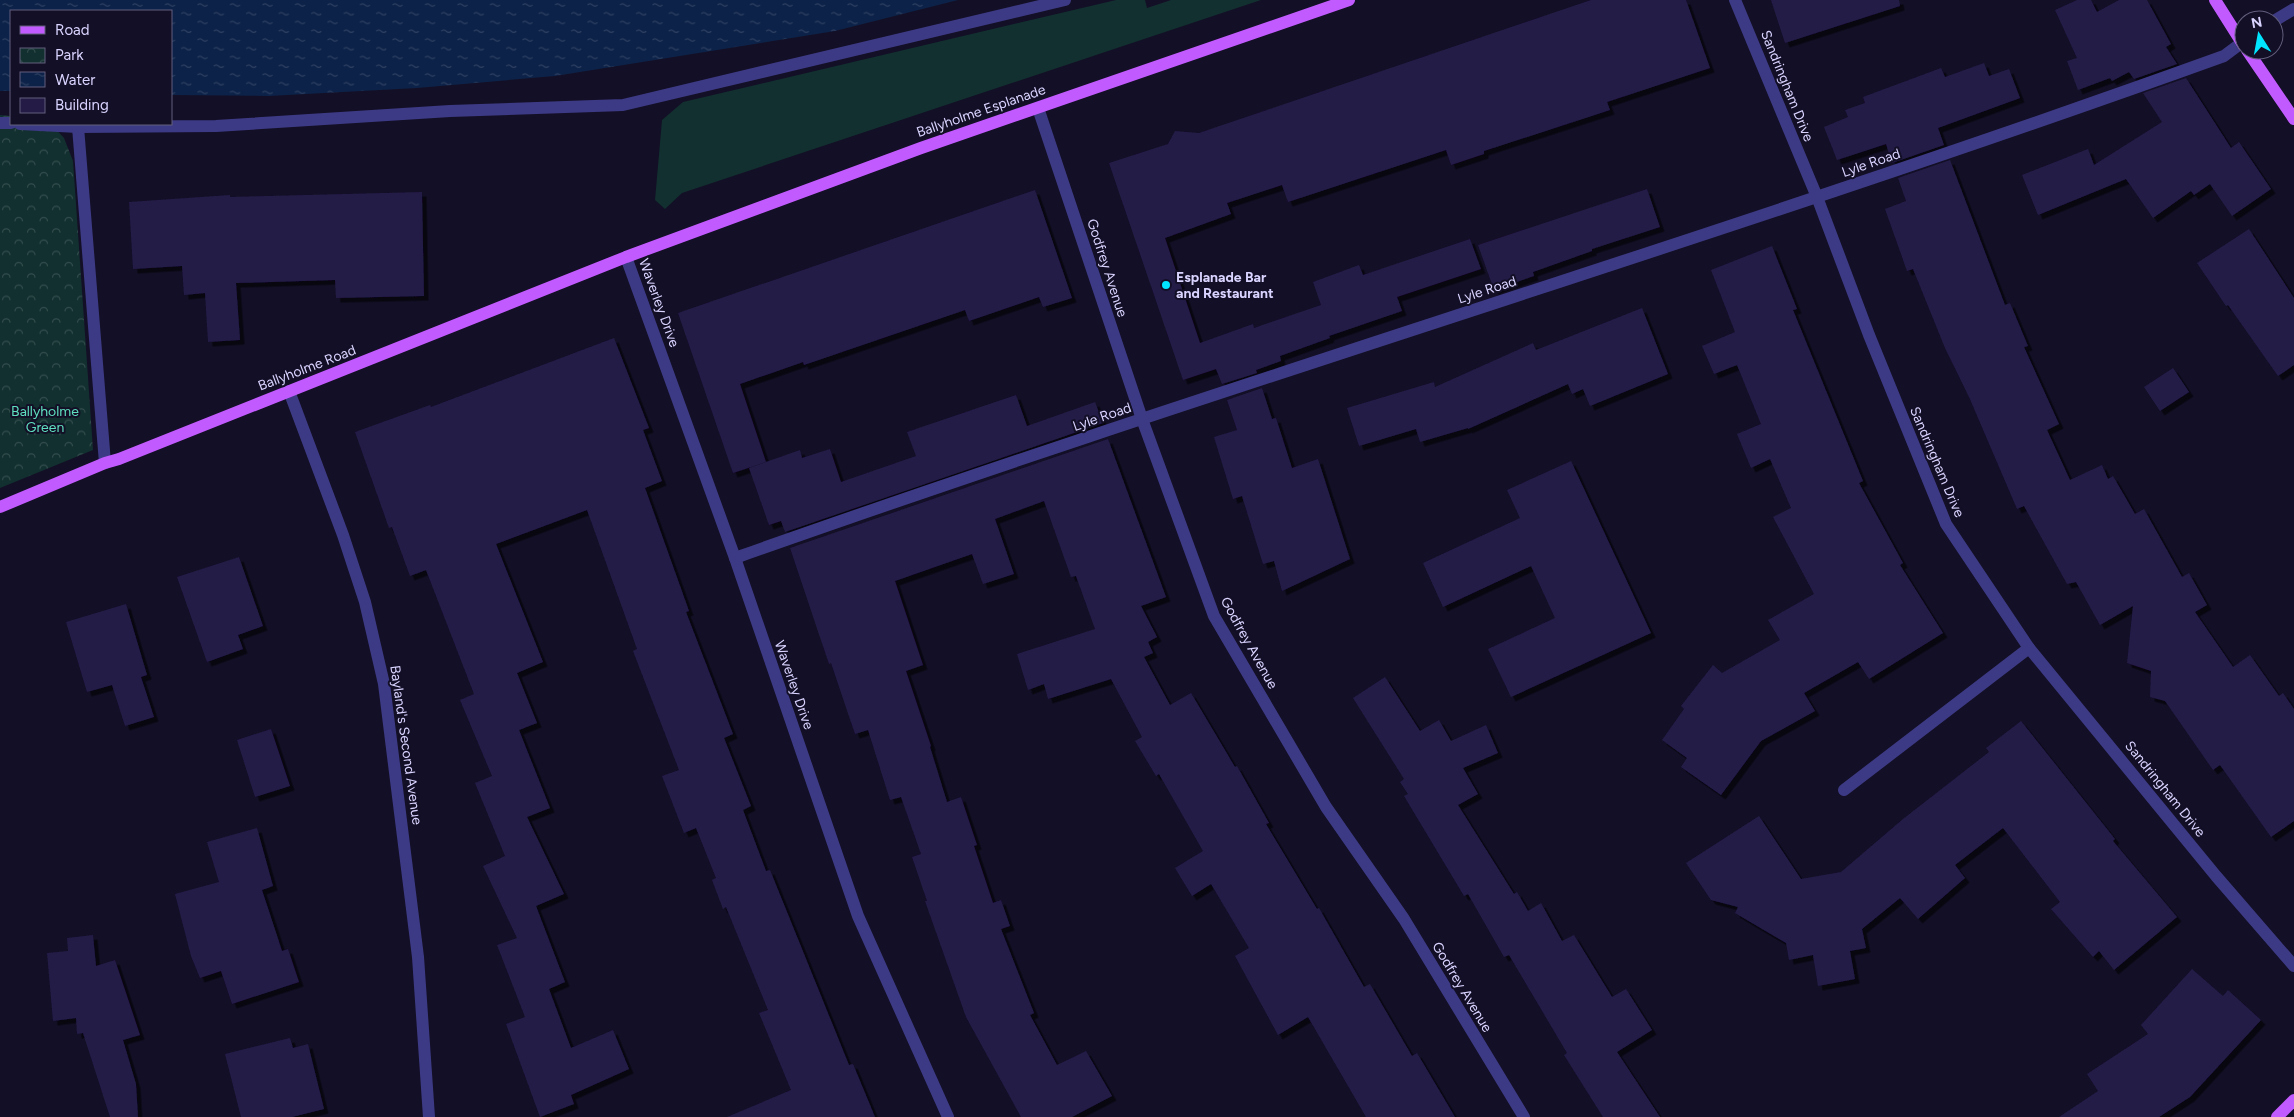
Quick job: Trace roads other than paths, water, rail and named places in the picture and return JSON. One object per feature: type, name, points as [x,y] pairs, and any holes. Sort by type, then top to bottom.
[{"type":"main road","name":"Ballyholme Esplanade","points":[[626,257],[921,148],[1348,0]]},
{"type":"main road","points":[[2215,0],[2234,29]]},
{"type":"main road","points":[[2254,60],[2294,119]]},
{"type":"main road","name":"Ballyholme Road","points":[[0,507],[105,463],[626,257]]},
{"type":"main road","points":[[2277,1117],[2294,1100]]},
{"type":"street","points":[[39,125],[78,127],[216,126],[450,111],[624,105],[1065,0]]},
{"type":"street","name":"Sandringham Drive","points":[[1735,0],[1817,197],[1869,335],[1946,524],[2029,648],[2216,876],[2294,966]]},
{"type":"street","name":"Lyle Road","points":[[734,558],[1142,419],[2065,114],[2224,56],[2234,50]]},
{"type":"street","name":"Godfrey Avenue","points":[[1038,108],[1142,419],[1214,616],[1326,807],[1404,919],[1524,1117]]},
{"type":"street","points":[[78,127],[105,463]]},
{"type":"street","name":"Waverley Drive","points":[[626,257],[734,558],[858,916],[948,1117]]},
{"type":"street","name":"Bayland's Second Avenue","points":[[288,391],[365,602],[384,684],[418,957],[429,1117]]},
{"type":"street","points":[[1844,790],[2029,648]]},
{"type":"water","points":[[0,0],[958,0],[835,31],[555,76],[417,88],[269,96],[172,95],[172,10],[10,10],[10,91],[0,91]]},
{"type":"place","name":"Esplanade Bar and Restaurant","points":[[1166,285]]},
{"type":"park label","name":"Ballyholme Green","points":[[45,420]]}]
